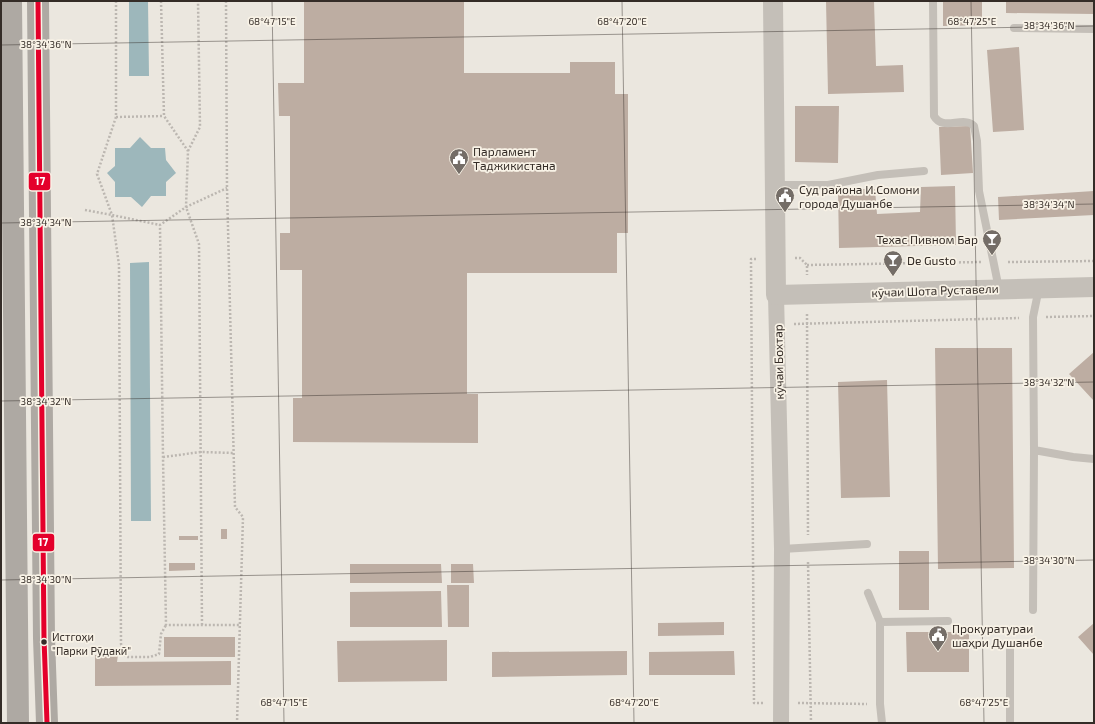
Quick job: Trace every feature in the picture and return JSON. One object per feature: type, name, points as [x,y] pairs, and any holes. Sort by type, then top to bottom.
[{"type":"highway","points":[[12,1],[18,723]]},
{"type":"highway","points":[[38,1],[44,664],[47,723]]},
{"type":"street","name":"кӯчаи Бохтар","points":[[773,1],[776,294],[782,549],[781,723]]},
{"type":"street","name":"кӯчаи Шота Руставели","points":[[776,294],[1039,287],[1094,287]]},
{"type":"lane","points":[[932,1],[934,116],[938,122],[943,124],[968,122],[974,126],[977,141],[979,191],[999,289]]},
{"type":"lane","points":[[1014,28],[1094,29]]},
{"type":"lane","points":[[775,184],[828,185],[878,175],[924,171]]},
{"type":"lane","points":[[1033,610],[1033,317],[1039,287]]},
{"type":"lane","points":[[1034,450],[1094,459]]},
{"type":"lane","points":[[782,549],[867,544]]},
{"type":"lane","points":[[868,593],[880,622],[880,704],[882,723]]},
{"type":"lane","points":[[880,622],[948,621]]},
{"type":"lane","points":[[1010,645],[1010,723]]},
{"type":"path","points":[[116,1],[116,117],[97,174],[112,215],[119,265],[121,644],[126,657],[150,657],[159,654],[161,634],[166,625],[162,457],[160,225]]},
{"type":"path","points":[[161,1],[164,116],[188,151]]},
{"type":"path","points":[[198,1],[200,128],[188,151],[186,207],[199,244],[202,625]]},
{"type":"path","points":[[226,1],[227,188],[235,507],[243,517],[237,723]]},
{"type":"path","points":[[116,117],[164,116]]},
{"type":"path","points":[[85,210],[160,225],[186,207],[227,188]]},
{"type":"path","points":[[800,258],[807,265],[808,547],[811,723]]},
{"type":"path","points":[[751,259],[754,703],[880,704]]},
{"type":"path","points":[[807,265],[1094,261]]},
{"type":"path","points":[[752,324],[1094,316]]},
{"type":"path","points":[[162,457],[201,452],[234,453]]},
{"type":"path","points":[[166,625],[240,625]]},
{"type":"water","points":[[129,1],[148,1],[149,76],[129,76]]},
{"type":"water","points":[[140,137],[151,148],[165,148],[166,160],[176,173],[166,182],[166,196],[151,196],[142,207],[131,197],[115,197],[115,182],[107,173],[115,166],[115,148],[130,148]]},
{"type":"water","points":[[149,262],[151,521],[131,521],[130,263]]},
{"type":"building","name":"Парламент Таджикистана","points":[[304,1],[464,1],[464,73],[570,73],[570,62],[615,62],[615,94],[628,94],[628,233],[617,233],[617,273],[467,273],[467,394],[478,394],[478,443],[293,442],[293,398],[302,398],[302,270],[280,270],[280,233],[290,233],[290,116],[279,116],[278,83],[304,83]]},
{"type":"building","points":[[826,1],[874,1],[876,66],[903,65],[904,92],[828,94]]},
{"type":"building","points":[[943,1],[982,1],[982,25],[943,26]]},
{"type":"building","points":[[1006,1],[1094,1],[1094,14],[1006,13]]},
{"type":"building","points":[[1019,47],[1024,130],[993,132],[987,50]]},
{"type":"building","points":[[795,106],[839,106],[838,163],[795,162]]},
{"type":"building","points":[[970,126],[973,173],[941,175],[939,127]]},
{"type":"building","points":[[955,186],[956,245],[839,248],[838,189],[875,189],[877,214],[920,212],[921,187]]},
{"type":"building","points":[[1094,191],[1094,215],[999,220],[998,197]]},
{"type":"building","points":[[935,348],[1012,348],[1014,568],[938,569]]},
{"type":"building","points":[[1094,352],[1094,401],[1069,374]]},
{"type":"building","points":[[887,380],[890,497],[841,498],[838,382]]},
{"type":"building","points":[[221,529],[227,529],[227,539],[221,539]]},
{"type":"building","points":[[179,536],[198,536],[198,540],[179,540]]},
{"type":"building","points":[[899,551],[929,551],[929,610],[899,610]]},
{"type":"building","points":[[169,563],[195,563],[195,570],[169,571]]},
{"type":"building","points":[[350,564],[441,564],[442,583],[350,583]]},
{"type":"building","points":[[451,564],[473,564],[474,583],[451,583]]},
{"type":"building","points":[[447,585],[469,585],[469,627],[448,627]]},
{"type":"building","points":[[441,591],[442,627],[350,627],[350,592]]},
{"type":"building","points":[[724,622],[724,635],[658,636],[658,623]]},
{"type":"building","points":[[1094,623],[1094,655],[1078,637]]},
{"type":"building","name":"Прокуратураи шаҳри Душанбе","points":[[906,632],[969,632],[969,672],[907,672]]},
{"type":"building","points":[[164,637],[235,637],[235,657],[164,657]]},
{"type":"building","points":[[447,640],[447,681],[338,682],[337,641]]},
{"type":"building","points":[[627,651],[627,675],[492,677],[492,652]]},
{"type":"building","points":[[734,651],[735,675],[649,675],[649,652]]},
{"type":"building","points":[[95,655],[118,655],[117,662],[231,661],[231,685],[95,686]]},
{"type":"transit line","name":"17","points":[[38,1],[44,638],[47,723]]},
{"type":"place","name":"Парламент Таджикистана","points":[[459,175]]},
{"type":"place","name":"Суд района И.Сомони города Душанбе","points":[[785,213]]},
{"type":"place","name":"Техас Пивном Бар","points":[[992,256]]},
{"type":"place","name":"De Gusto","points":[[893,277]]},
{"type":"place","name":"Истгоҳи \"Парки Рӯдакӣ\"","points":[[44,642]]},
{"type":"place","name":"Прокуратураи шаҳри Душанбе","points":[[938,652]]}]
